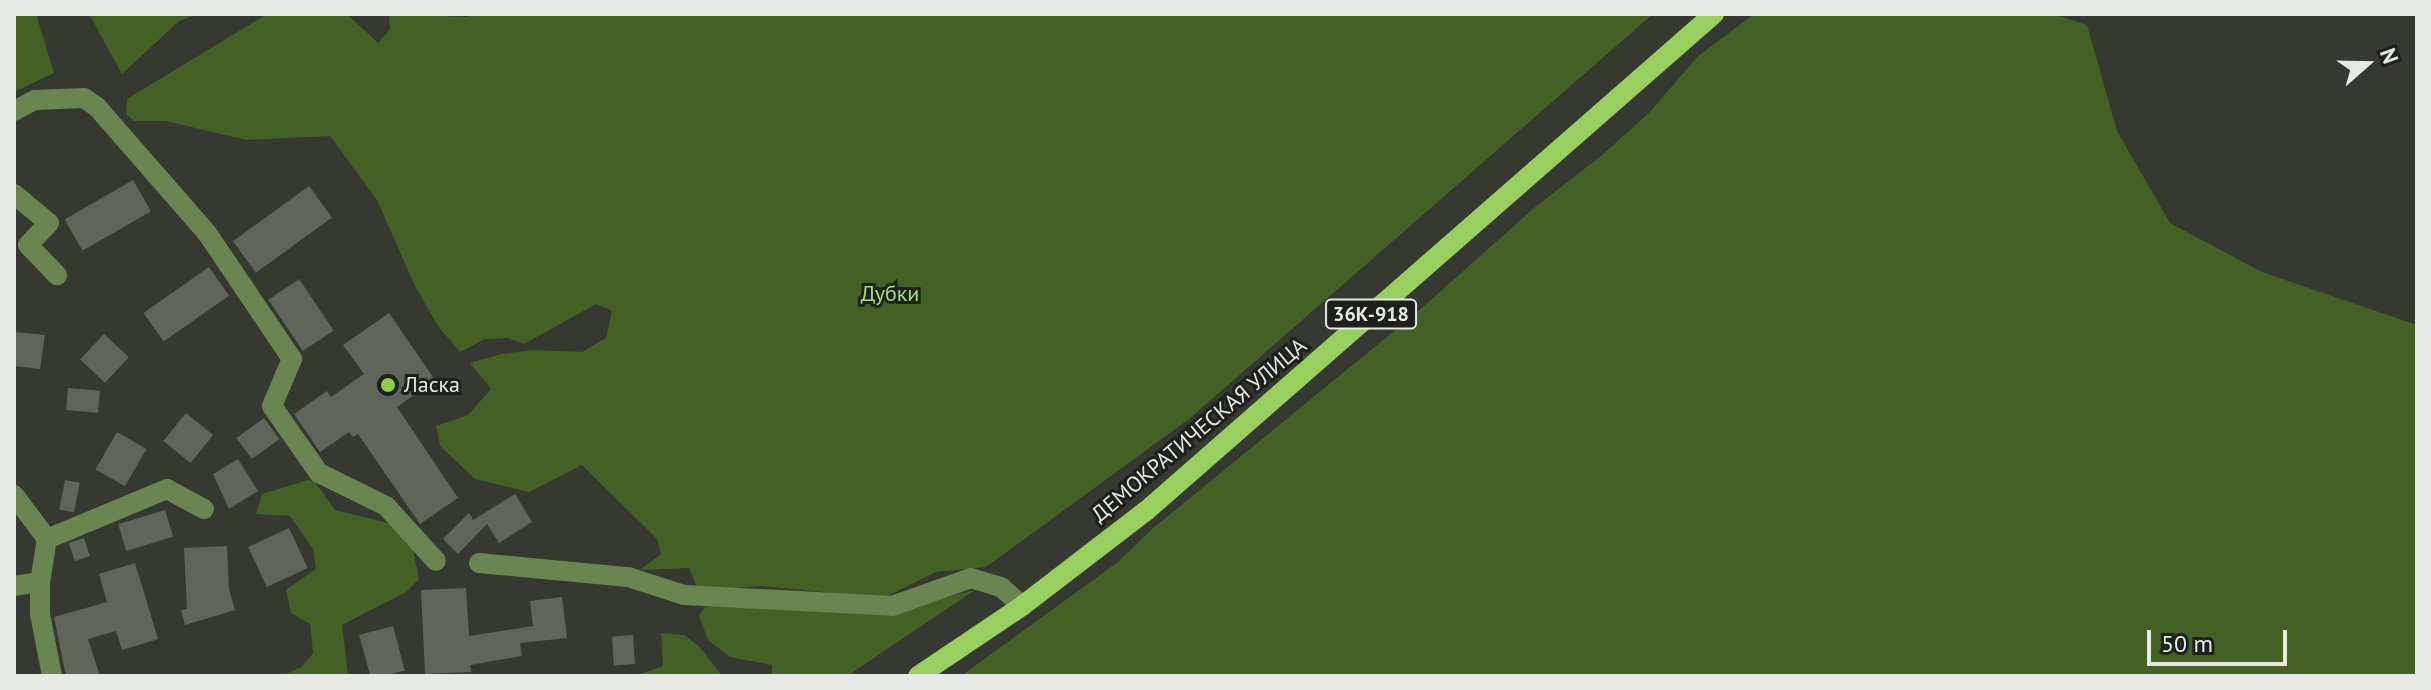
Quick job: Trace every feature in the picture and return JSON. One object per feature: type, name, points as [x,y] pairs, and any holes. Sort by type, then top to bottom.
[{"type":"main road","name":"ДЕМОКРАТИЧЕСКАЯ УЛИЦА","points":[[918,676],[1022,606],[1146,511],[1714,14]]},
{"type":"street","points":[[14,111],[35,100],[84,98],[97,107],[207,233],[292,359],[272,406],[319,473],[386,506],[436,561]]},
{"type":"street","points":[[14,194],[49,223],[28,245],[57,275]]},
{"type":"street","points":[[47,539],[167,489],[204,509]]},
{"type":"street","points":[[14,495],[47,539],[40,582],[40,614],[52,676]]},
{"type":"street","points":[[479,563],[628,577],[684,595],[892,606],[971,578],[1001,587],[1022,606]]},
{"type":"street","points":[[14,586],[40,582]]},
{"type":"green space","points":[[14,14],[36,14],[54,73],[14,92]]},
{"type":"green space","points":[[89,14],[198,14],[179,21],[122,74]]},
{"type":"green space","name":"Дубки","points":[[267,14],[347,14],[378,43],[390,29],[389,14],[468,17],[467,14],[1653,14],[1189,419],[986,567],[936,572],[883,598],[761,586],[707,590],[697,588],[689,568],[640,570],[661,554],[657,539],[582,465],[529,492],[475,479],[440,446],[436,426],[468,415],[491,389],[470,363],[501,354],[533,350],[582,352],[606,338],[612,311],[596,304],[524,344],[508,338],[485,339],[460,352],[438,326],[415,286],[377,200],[330,136],[246,140],[166,121],[134,121],[126,114],[127,99]]},
{"type":"green space","points":[[1754,14],[2053,14],[2087,25],[2117,131],[2170,223],[2262,272],[2417,325],[2417,676],[961,676],[1118,562],[1152,529],[1415,314],[1534,208],[1601,156],[1650,112],[1697,57]]},
{"type":"green space","points":[[308,480],[314,481],[335,510],[388,523],[413,550],[419,579],[406,592],[342,625],[348,676],[281,676],[302,667],[313,653],[310,624],[291,613],[286,590],[316,569],[313,549],[290,516],[256,514],[262,494]]},
{"type":"green space","points":[[975,590],[847,676],[772,676],[772,665],[730,657],[708,640],[699,616],[705,607],[722,605],[896,611]]},
{"type":"green space","points":[[661,633],[684,635],[700,647],[722,676],[635,676],[663,666]]},
{"type":"building","points":[[133,180],[151,211],[83,251],[65,220]]},
{"type":"building","points":[[309,186],[332,218],[256,273],[233,241]]},
{"type":"building","points":[[209,267],[229,296],[164,342],[143,313]]},
{"type":"building","points":[[299,279],[334,330],[303,351],[268,300]]},
{"type":"building","name":"Ласка","points":[[389,313],[435,380],[397,407],[458,498],[420,524],[358,434],[353,437],[349,432],[320,452],[294,414],[327,391],[331,397],[364,374],[343,345]]},
{"type":"building","points":[[14,332],[45,335],[40,369],[14,366]]},
{"type":"building","points":[[104,334],[129,357],[105,383],[80,360]]},
{"type":"building","points":[[68,388],[100,391],[98,413],[66,410]]},
{"type":"building","points":[[186,413],[213,435],[191,463],[163,441]]},
{"type":"building","points":[[264,418],[279,439],[252,459],[236,438]]},
{"type":"building","points":[[117,432],[146,449],[125,486],[96,469]]},
{"type":"building","points":[[238,459],[258,491],[229,509],[213,474]]},
{"type":"building","points":[[65,480],[80,483],[74,512],[59,509]]},
{"type":"building","points":[[515,494],[532,522],[499,543],[487,524],[458,554],[443,539],[469,513],[473,520]]},
{"type":"building","points":[[165,510],[173,537],[126,551],[118,524]]},
{"type":"building","points":[[289,528],[308,568],[267,587],[248,547]]},
{"type":"building","points":[[84,538],[90,556],[75,561],[69,543]]},
{"type":"building","points":[[227,546],[229,589],[235,610],[185,625],[181,610],[187,609],[184,548]]},
{"type":"building","points":[[135,563],[158,639],[122,650],[116,631],[88,639],[100,676],[66,676],[54,617],[107,602],[99,574]]},
{"type":"building","points":[[466,588],[469,636],[533,626],[530,601],[562,597],[567,638],[520,643],[522,656],[470,665],[471,672],[425,674],[421,590]]},
{"type":"building","points":[[393,626],[405,670],[370,676],[359,635]]},
{"type":"building","points":[[633,635],[635,664],[614,665],[612,636]]},
{"type":"place","name":"Ласка","points":[[388,385]]}]
